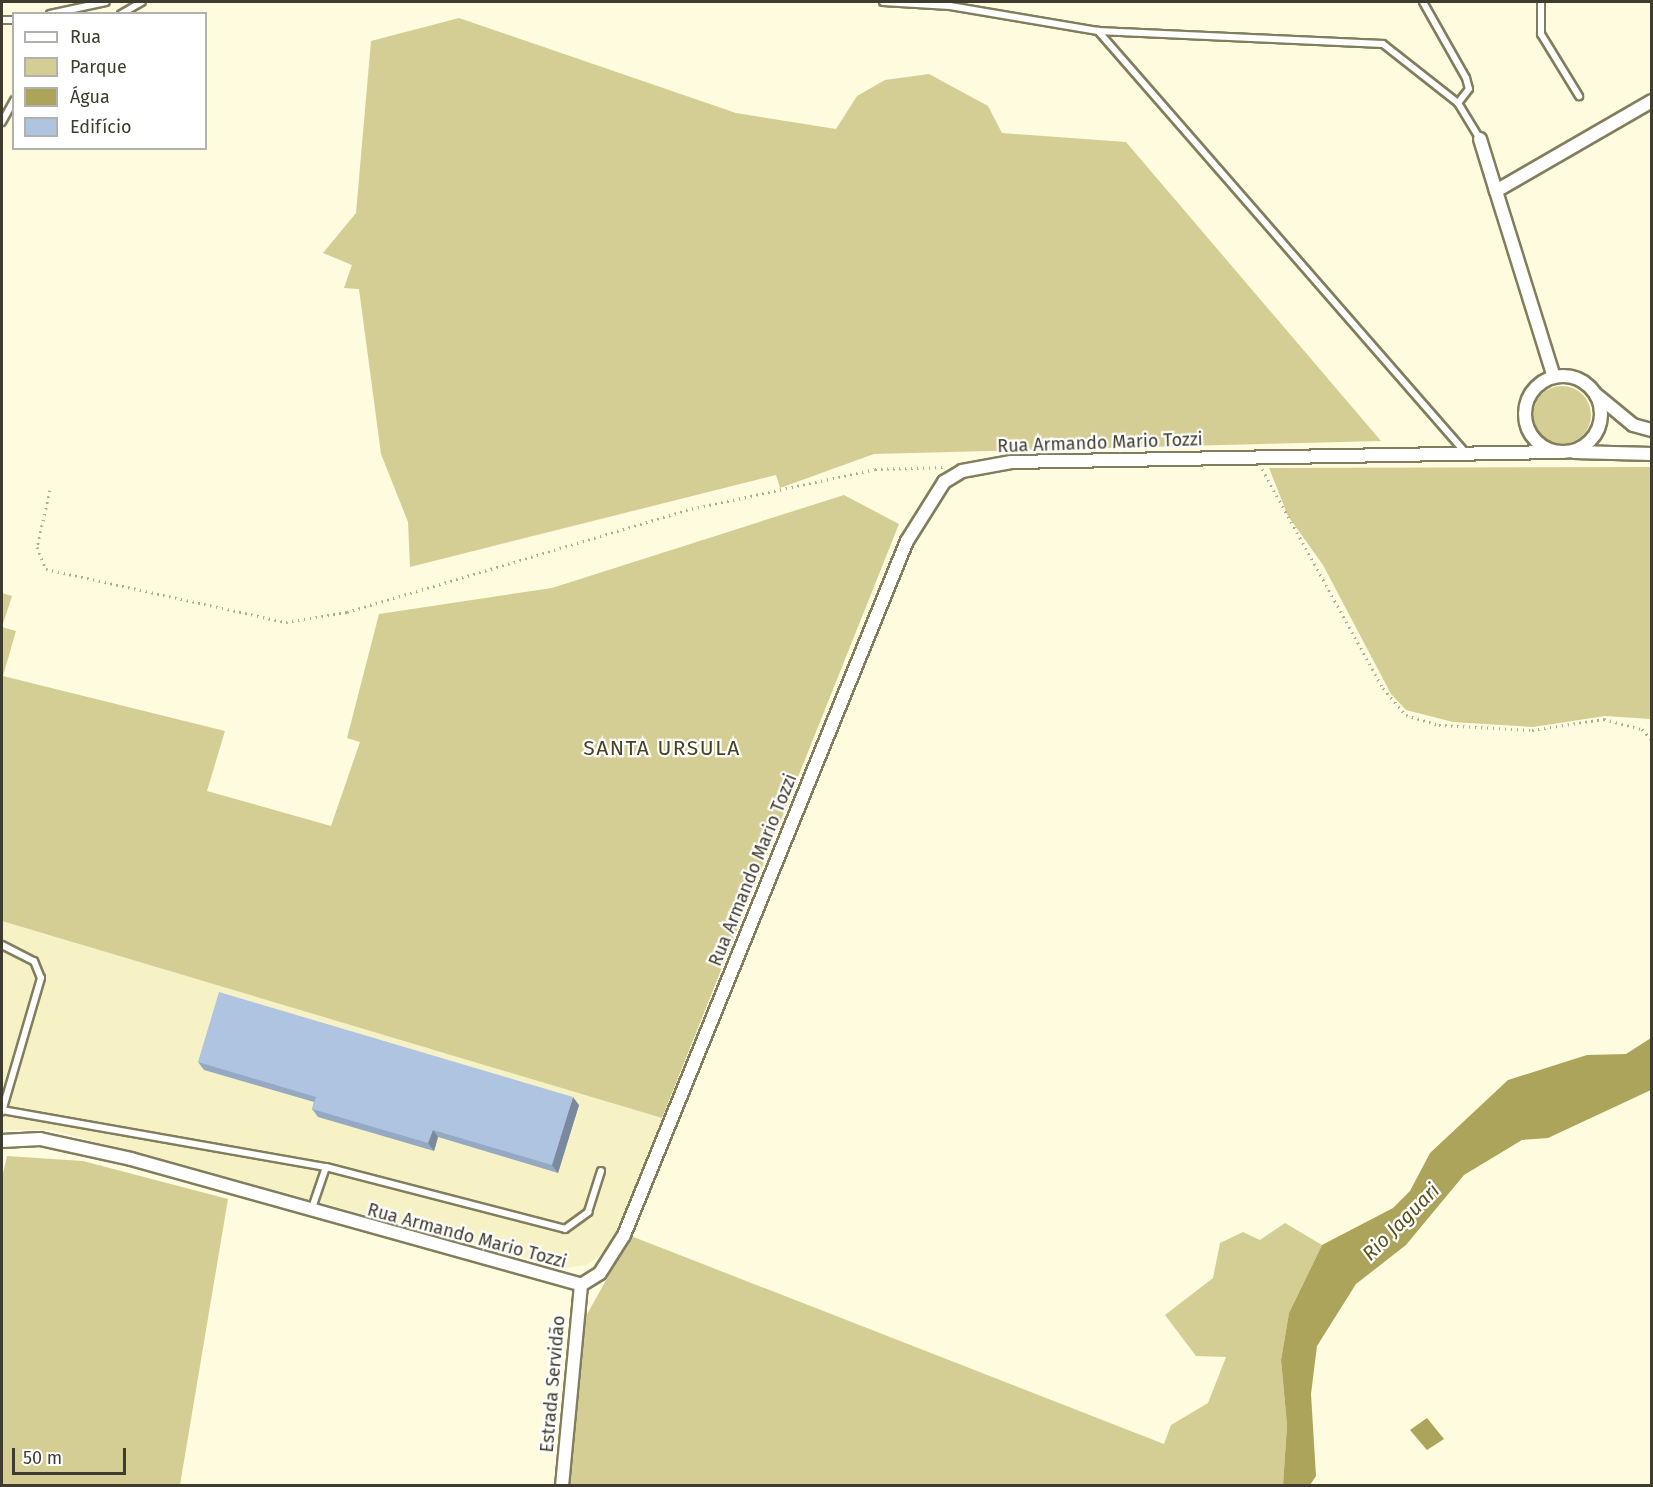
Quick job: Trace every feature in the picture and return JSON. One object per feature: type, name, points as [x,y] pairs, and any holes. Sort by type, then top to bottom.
[{"type":"street","points":[[1496,191],[1652,101]]},
{"type":"street","points":[[1480,139],[1554,377]]},
{"type":"street","points":[[1590,387],[1600,405],[1599,426],[1586,444],[1563,452],[1534,439],[1525,415],[1533,391],[1554,377],[1574,377],[1590,387],[1614,412],[1652,430]]},
{"type":"street","name":"Rua Armando Mario Tozzi","points":[[2,1141],[78,1146],[581,1285],[600,1273],[624,1235],[907,541],[929,500],[962,471],[1011,462],[1466,453],[1652,454]]},
{"type":"street","name":"Estrada Servidão","points":[[562,1485],[581,1285]]},
{"type":"lane","points":[[59,12],[106,2]]},
{"type":"lane","points":[[124,12],[142,2]]},
{"type":"lane","points":[[883,2],[950,6],[1098,32],[1383,44],[1458,103],[1480,139]]},
{"type":"lane","points":[[1423,2],[1466,78],[1468,89],[1458,103]]},
{"type":"lane","points":[[1541,2],[1541,33],[1579,96]]},
{"type":"lane","points":[[1098,32],[1466,453]]},
{"type":"lane","points":[[2,122],[12,104]]},
{"type":"lane","points":[[2,945],[34,961],[41,978],[2,1110],[326,1167],[566,1229],[588,1212],[602,1171]]},
{"type":"lane","points":[[311,1212],[326,1167]]},
{"type":"path","points":[[1256,457],[1283,515],[1321,567],[1383,688],[1406,715],[1438,725],[1532,730],[1604,720],[1642,729],[1652,740]]},
{"type":"path","points":[[50,490],[37,547],[46,569],[286,622],[347,612],[686,510],[875,469],[933,465],[962,471]]},
{"type":"shaded area","points":[[2,921],[662,1118],[611,1247],[587,1265],[563,1268],[51,1130],[2,1130]]},
{"type":"green space","points":[[459,18],[736,113],[836,129],[857,96],[885,80],[929,74],[988,106],[1002,133],[1126,142],[1381,441],[874,454],[780,488],[776,475],[410,567],[408,522],[381,454],[359,289],[344,288],[352,265],[323,253],[356,213],[371,41]]},
{"type":"green space","points":[[1562,386],[1573,388],[1586,399],[1591,415],[1589,426],[1578,439],[1562,444],[1551,442],[1538,431],[1533,415],[1535,404],[1546,391]]},
{"type":"green space","points":[[1651,467],[1651,719],[1605,716],[1533,727],[1453,722],[1406,710],[1391,694],[1323,565],[1288,516],[1269,468]]},
{"type":"green space","points":[[844,495],[899,524],[662,1118],[2,921],[2,627],[16,631],[3,676],[225,731],[207,791],[331,826],[360,742],[347,738],[379,614],[552,588]]},
{"type":"green space","points":[[2,593],[12,596],[2,627]]},
{"type":"green space","points":[[7,1156],[83,1161],[228,1199],[180,1485],[2,1485],[2,1178]]},
{"type":"green space","points":[[1285,1223],[1322,1245],[1289,1313],[1281,1360],[1287,1425],[1283,1485],[567,1486],[582,1323],[631,1236],[1164,1444],[1171,1425],[1208,1403],[1226,1357],[1196,1356],[1165,1315],[1213,1278],[1220,1243],[1243,1232],[1260,1240]]},
{"type":"water","name":"Rio Jaguari","points":[[1651,1038],[1651,1090],[1548,1138],[1522,1140],[1464,1175],[1406,1245],[1356,1284],[1317,1346],[1311,1394],[1316,1476],[1310,1485],[1283,1485],[1287,1425],[1281,1360],[1289,1313],[1322,1245],[1393,1208],[1410,1191],[1430,1153],[1508,1080],[1587,1055],[1626,1054]]},
{"type":"water","points":[[1427,1418],[1444,1439],[1427,1450],[1410,1430]]},
{"type":"building","points":[[219,992],[573,1097],[552,1165],[433,1130],[428,1143],[312,1109],[316,1097],[198,1062]]},
{"type":"district","name":"SANTA URSULA","points":[[662,748]]}]
